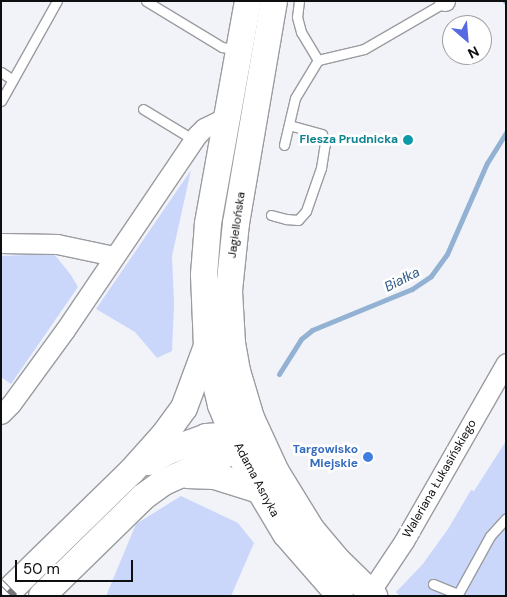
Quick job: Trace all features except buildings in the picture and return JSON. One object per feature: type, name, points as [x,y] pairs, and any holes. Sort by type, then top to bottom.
[{"type":"main road","points":[[42,596],[108,512],[132,471],[165,434],[184,408],[207,346],[204,300],[205,258],[227,117],[248,1]]},
{"type":"main road","name":"Jagiellońska","points":[[251,418],[237,371],[232,343],[229,291],[236,223],[274,1]]},
{"type":"main road","name":"Adama Asnyka","points":[[207,346],[221,405],[236,444],[259,490],[297,549],[340,596]]},
{"type":"main road","points":[[13,587],[108,512],[143,496],[162,483],[226,454],[236,444],[251,418]]},
{"type":"main road","name":"Adama Asnyka","points":[[251,418],[264,450],[288,494],[311,528],[337,560],[372,594]]},
{"type":"main road","points":[[132,471],[171,450],[206,437],[221,436],[236,444],[264,450]]},
{"type":"main road","points":[[179,475],[215,476],[259,490]]},
{"type":"street","points":[[1,414],[11,404],[65,330],[194,140],[204,128],[227,117]]},
{"type":"street","points":[[1,243],[57,244],[114,256]]},
{"type":"street","name":"Waleriana Łukasińskiego","points":[[372,594],[506,363]]},
{"type":"lane","points":[[1,101],[57,1]]},
{"type":"lane","points":[[146,1],[160,5],[222,47],[239,50]]},
{"type":"lane","points":[[298,1],[297,17],[301,32],[318,60]]},
{"type":"lane","points":[[284,145],[295,98],[318,60],[364,49],[445,1]]},
{"type":"lane","points":[[1,72],[13,80]]},
{"type":"lane","points":[[143,110],[194,140]]},
{"type":"lane","points":[[271,215],[298,220],[306,212],[321,168],[324,144],[322,134],[290,124]]},
{"type":"lane","points":[[433,584],[458,594],[490,536],[506,518]]},
{"type":"shaded area","points":[[191,170],[172,256],[174,304],[172,351],[157,358],[135,332],[96,309]]},
{"type":"shaded area","points":[[54,254],[78,287],[11,384],[1,377],[1,256]]},
{"type":"shaded area","points":[[506,441],[506,596],[400,596],[396,592],[422,565],[448,529],[471,490],[474,491]]},
{"type":"shaded area","points":[[181,496],[238,523],[254,543],[231,596],[106,596],[136,524]]},
{"type":"waterway","name":"Białka","points":[[279,374],[301,339],[312,330],[412,289],[431,276],[447,254],[487,163],[506,133]]},
{"type":"railway","points":[[1,582],[15,596]]},
{"type":"place","name":"Flesza Prudnicka","points":[[408,140]]},
{"type":"place","name":"Targowisko Miejskie","points":[[368,457]]}]
